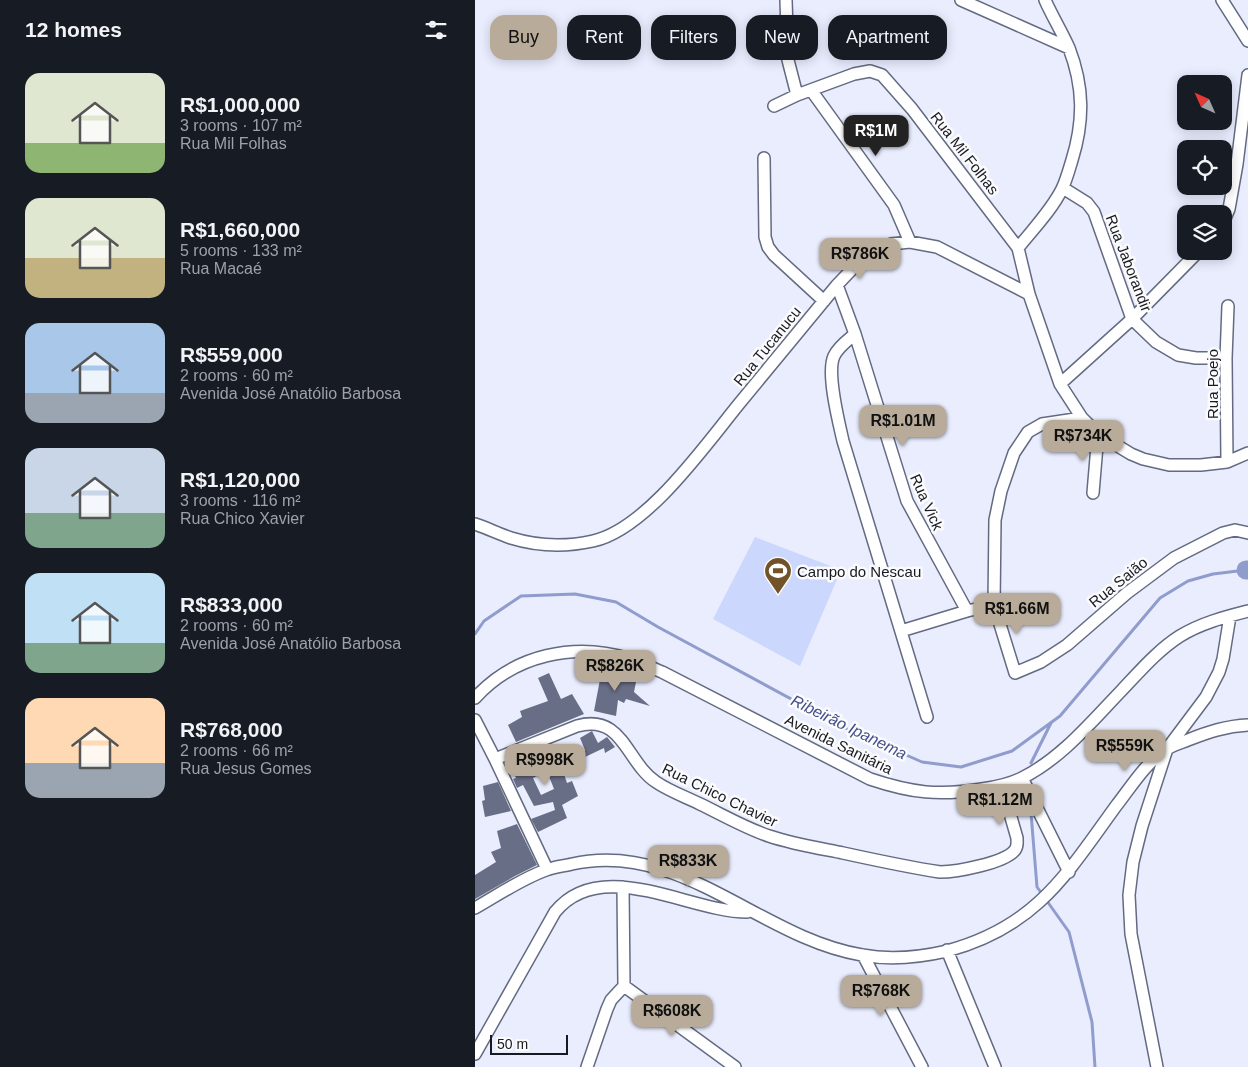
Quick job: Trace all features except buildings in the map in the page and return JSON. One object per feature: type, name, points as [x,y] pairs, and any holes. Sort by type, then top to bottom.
[{"type":"street","points":[[786,0],[788,60],[797,95]]},
{"type":"street","points":[[961,0],[1069,48]]},
{"type":"street","points":[[1045,0],[1069,48],[1080,88],[1081,122],[1078,140],[1063,188],[1018,248],[1029,294],[1060,384],[1082,418],[1098,434],[1131,454],[1157,463],[1178,465],[1227,462],[1248,453]]},
{"type":"street","points":[[1222,0],[1248,41]]},
{"type":"street","name":"Rua Mil Folhas","points":[[774,106],[797,95],[864,71],[877,72],[895,89],[1018,248]]},
{"type":"street","points":[[1230,205],[1248,75]]},
{"type":"street","points":[[811,90],[894,205],[909,242]]},
{"type":"street","points":[[764,158],[765,237],[768,247],[774,255],[824,301]]},
{"type":"street","name":"Rua Jaborandir","points":[[1063,188],[1087,203],[1094,212],[1132,319],[1156,342],[1177,355],[1196,358],[1226,358]]},
{"type":"street","name":"Rua Tucanucu","points":[[475,524],[511,538],[554,545],[595,540],[611,534],[628,524],[651,505],[684,470],[837,285],[857,264],[877,249],[891,244],[909,242],[937,247],[1029,294]]},
{"type":"street","points":[[1060,384],[1132,319],[1190,260]]},
{"type":"street","name":"Rua Vick","points":[[837,285],[855,334],[907,501],[967,611]]},
{"type":"street","name":"Rua Poejo","points":[[1227,462],[1226,358],[1228,306]]},
{"type":"street","points":[[855,334],[833,357],[834,396],[843,441],[927,717]]},
{"type":"street","points":[[901,631],[993,605],[996,512],[1014,453],[1024,436],[1037,426],[1082,418]]},
{"type":"street","points":[[1093,493],[1098,434]]},
{"type":"street","name":"Rua Saião","points":[[993,605],[1015,673],[1041,662],[1067,645],[1127,593],[1174,558],[1223,534],[1235,530],[1248,532]]},
{"type":"street","name":"Avenida Sanitária","points":[[475,698],[502,674],[523,663],[544,656],[571,651],[603,652],[632,659],[648,666],[878,782],[921,793],[943,794],[1002,786],[1022,778],[1042,766],[1068,745],[1156,655],[1179,636],[1209,622],[1248,611]]},
{"type":"street","points":[[475,908],[547,869],[583,862],[634,862],[650,865],[687,878],[751,912],[804,937],[863,955],[909,956],[947,950],[996,932],[1021,918],[1038,904],[1069,872],[1137,778],[1167,749],[1213,685],[1223,659],[1230,616]]},
{"type":"street","points":[[475,720],[547,869]]},
{"type":"street","name":"Rua Chico Chavier","points":[[495,759],[577,726],[588,723],[600,725],[619,736],[643,770],[657,783],[768,836],[807,846],[940,872],[963,870],[989,863],[1011,853],[1017,847],[1002,786]]},
{"type":"street","points":[[1167,749],[1215,730],[1248,725]]},
{"type":"street","points":[[1157,1067],[1133,950],[1129,895],[1136,848],[1167,749]]},
{"type":"street","points":[[1022,778],[1069,872]]},
{"type":"street","points":[[475,1054],[560,906],[580,892],[598,888],[623,887],[669,896],[723,910],[751,912]]},
{"type":"street","points":[[587,1067],[611,1000],[624,986],[623,887]]},
{"type":"street","points":[[947,950],[995,1067]]},
{"type":"street","points":[[863,955],[922,1067]]},
{"type":"street","points":[[624,986],[735,1067]]},
{"type":"shaded area","name":"Campo do Nescau","points":[[755,537],[841,570],[800,666],[713,619]]},
{"type":"waterway","name":"Ribeirão Ipanema","points":[[475,634],[484,621],[521,596],[575,594],[616,602],[658,627],[845,728],[922,762],[961,767],[1012,751],[1060,716],[1160,598],[1188,581],[1213,574],[1246,570]]},
{"type":"waterway","points":[[1031,763],[1051,723]]},
{"type":"waterway","points":[[1031,813],[1037,887],[1069,932],[1092,1022],[1095,1067]]},
{"type":"place","name":"Campo do Nescau","points":[[778,595]]}]
